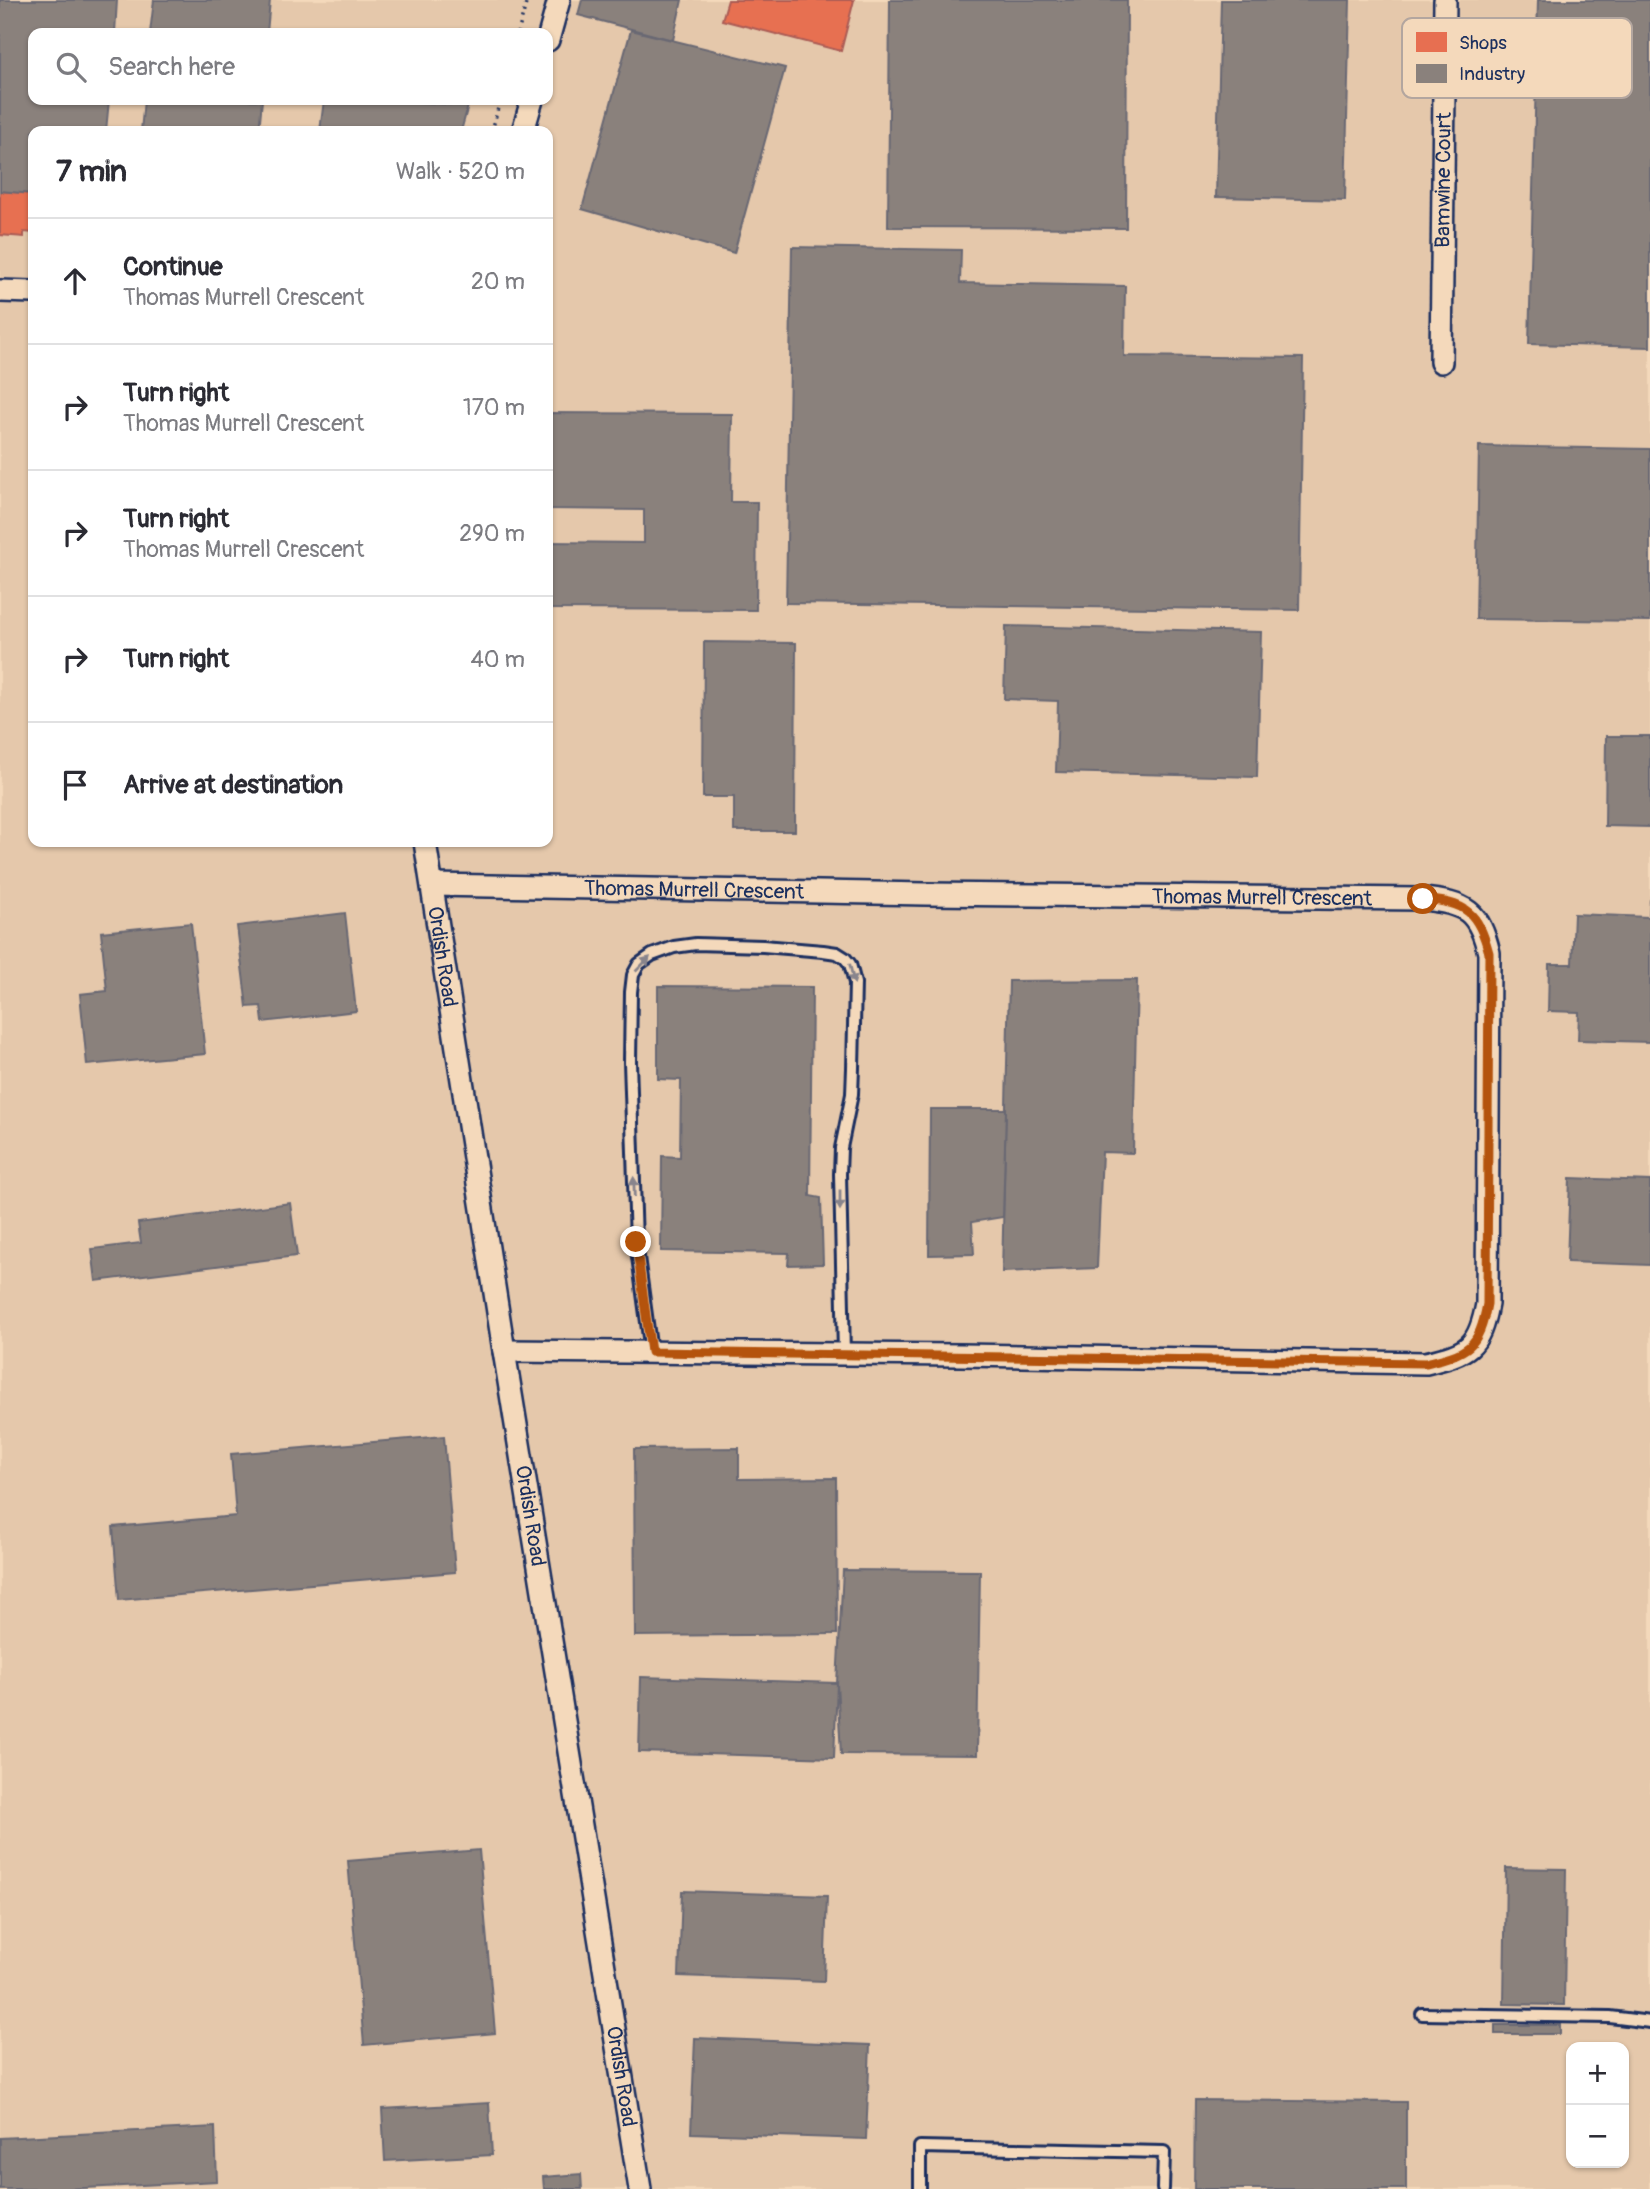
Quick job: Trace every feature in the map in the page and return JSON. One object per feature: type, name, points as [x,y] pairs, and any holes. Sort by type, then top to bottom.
[{"type":"street","points":[[551,28],[559,0]]},
{"type":"street","name":"Bamwine Court","points":[[1445,0],[1445,18]]},
{"type":"street","name":"Bamwine Court","points":[[1441,362],[1444,98]]},
{"type":"street","points":[[524,126],[530,105]]},
{"type":"street","points":[[0,291],[28,292]]},
{"type":"street","name":"Ordish Road","points":[[426,847],[639,2189]]},
{"type":"street","name":"Thomas Murrell Crescent","points":[[432,885],[898,894],[1423,899],[1447,901],[1464,907],[1476,918],[1484,932],[1489,953],[1487,1304],[1482,1331],[1470,1347],[1451,1357],[1426,1363],[504,1351]]},
{"type":"lane","points":[[651,1352],[636,1242],[630,1062],[631,992],[633,975],[639,964],[652,955],[674,947],[696,944],[822,951],[837,953],[850,964],[855,983],[852,1094],[841,1148],[840,1174],[844,1354]]},
{"type":"lane","points":[[1422,2014],[1609,2017],[1650,2022]]},
{"type":"lane","points":[[920,2189],[920,2147],[1164,2152],[1163,2189]]},
{"type":"path","points":[[519,28],[527,0]]},
{"type":"path","points":[[493,126],[499,105]]},
{"type":"shaded area","points":[[0,0],[1650,0],[1650,2189],[0,2189]]},
{"type":"building: Shops","points":[[728,0],[854,0],[841,51],[722,20]]},
{"type":"building: Shops","points":[[0,191],[28,194],[28,232],[24,232],[24,237],[0,235]]},
{"type":"building: Industry","points":[[0,0],[117,0],[115,28],[28,28],[28,105],[109,105],[106,126],[28,126],[28,194],[0,191]]},
{"type":"building: Industry","points":[[154,0],[270,0],[267,28],[151,28]]},
{"type":"building: Industry","points":[[582,0],[682,0],[673,40],[578,15]]},
{"type":"building: Industry","points":[[890,0],[1127,0],[1126,228],[888,227]]},
{"type":"building: Industry","points":[[1221,0],[1350,0],[1345,200],[1216,197]]},
{"type":"building: Industry","points":[[1538,0],[1650,0],[1650,347],[1529,344],[1535,98],[1632,98],[1632,18],[1538,18]]},
{"type":"building: Industry","points":[[631,30],[785,68],[734,253],[582,209]]},
{"type":"building: Industry","points":[[144,105],[262,105],[259,126],[141,126]]},
{"type":"building: Industry","points":[[323,105],[468,106],[462,126],[321,126]]},
{"type":"building: Industry","points":[[792,247],[961,250],[960,283],[1125,286],[1124,356],[1303,358],[1299,610],[786,603]]},
{"type":"building: Industry","points":[[553,413],[732,414],[731,502],[757,502],[756,610],[553,609],[553,542],[644,543],[644,510],[553,509]]},
{"type":"building: Industry","points":[[1479,446],[1650,449],[1650,621],[1476,619]]},
{"type":"building: Industry","points":[[1006,626],[1261,632],[1257,777],[1056,772],[1058,701],[1004,699]]},
{"type":"building: Industry","points":[[704,642],[796,643],[795,831],[734,831],[734,797],[703,797]]},
{"type":"building: Industry","points":[[1606,736],[1650,736],[1650,827],[1605,826]]},
{"type":"building: Industry","points":[[1650,899],[1650,1042],[1578,1040],[1579,1012],[1548,1011],[1549,964],[1572,964],[1574,914],[1649,917]]},
{"type":"building: Industry","points":[[345,913],[356,1011],[263,1022],[261,1006],[247,1007],[237,926]]},
{"type":"building: Industry","points":[[191,923],[205,1054],[87,1065],[80,994],[107,991],[101,932]]},
{"type":"building: Industry","points":[[1137,980],[1133,1153],[1102,1152],[1097,1268],[1002,1272],[1009,981]]},
{"type":"building: Industry","points":[[658,986],[812,987],[810,1196],[821,1198],[823,1264],[788,1265],[789,1253],[661,1251],[662,1156],[680,1157],[681,1080],[658,1079]]},
{"type":"building: Industry","points":[[930,1109],[1006,1109],[1003,1217],[972,1222],[974,1254],[929,1255]]},
{"type":"building: Industry","points":[[1570,1178],[1650,1181],[1650,1265],[1567,1262]]},
{"type":"building: Industry","points":[[290,1203],[297,1256],[96,1281],[92,1249],[141,1243],[138,1223]]},
{"type":"building: Industry","points":[[444,1436],[455,1572],[119,1600],[113,1527],[236,1516],[231,1454]]},
{"type":"building: Industry","points":[[739,1448],[739,1479],[836,1478],[837,1634],[635,1636],[634,1449]]},
{"type":"building: Industry","points":[[843,1570],[980,1571],[977,1755],[841,1754],[837,1683]]},
{"type":"building: Industry","points":[[641,1677],[837,1683],[834,1758],[639,1752]]},
{"type":"building: Industry","points":[[479,1850],[495,2033],[364,2045],[348,1861]]},
{"type":"building: Industry","points":[[1506,1868],[1566,1869],[1564,2005],[1504,2004]]},
{"type":"building: Industry","points":[[682,1891],[827,1896],[824,1981],[679,1976]]},
{"type":"building: Industry","points":[[1495,2025],[1560,2025],[1560,2034],[1495,2034]]},
{"type":"building: Industry","points":[[695,2038],[870,2045],[866,2139],[691,2133]]},
{"type":"building: Industry","points":[[1195,2100],[1406,2102],[1406,2189],[1194,2189]]},
{"type":"building: Industry","points":[[489,2103],[492,2155],[385,2161],[382,2109]]},
{"type":"building: Industry","points":[[215,2127],[217,2181],[66,2189],[0,2189],[0,2138]]},
{"type":"building: Industry","points":[[581,2174],[582,2189],[544,2189],[543,2177]]},
{"type":"route","points":[[636,1242],[651,1352],[1426,1363],[1451,1357],[1470,1347],[1482,1331],[1487,1304],[1489,953],[1484,932],[1476,918],[1464,907],[1447,901],[1423,899]]}]
